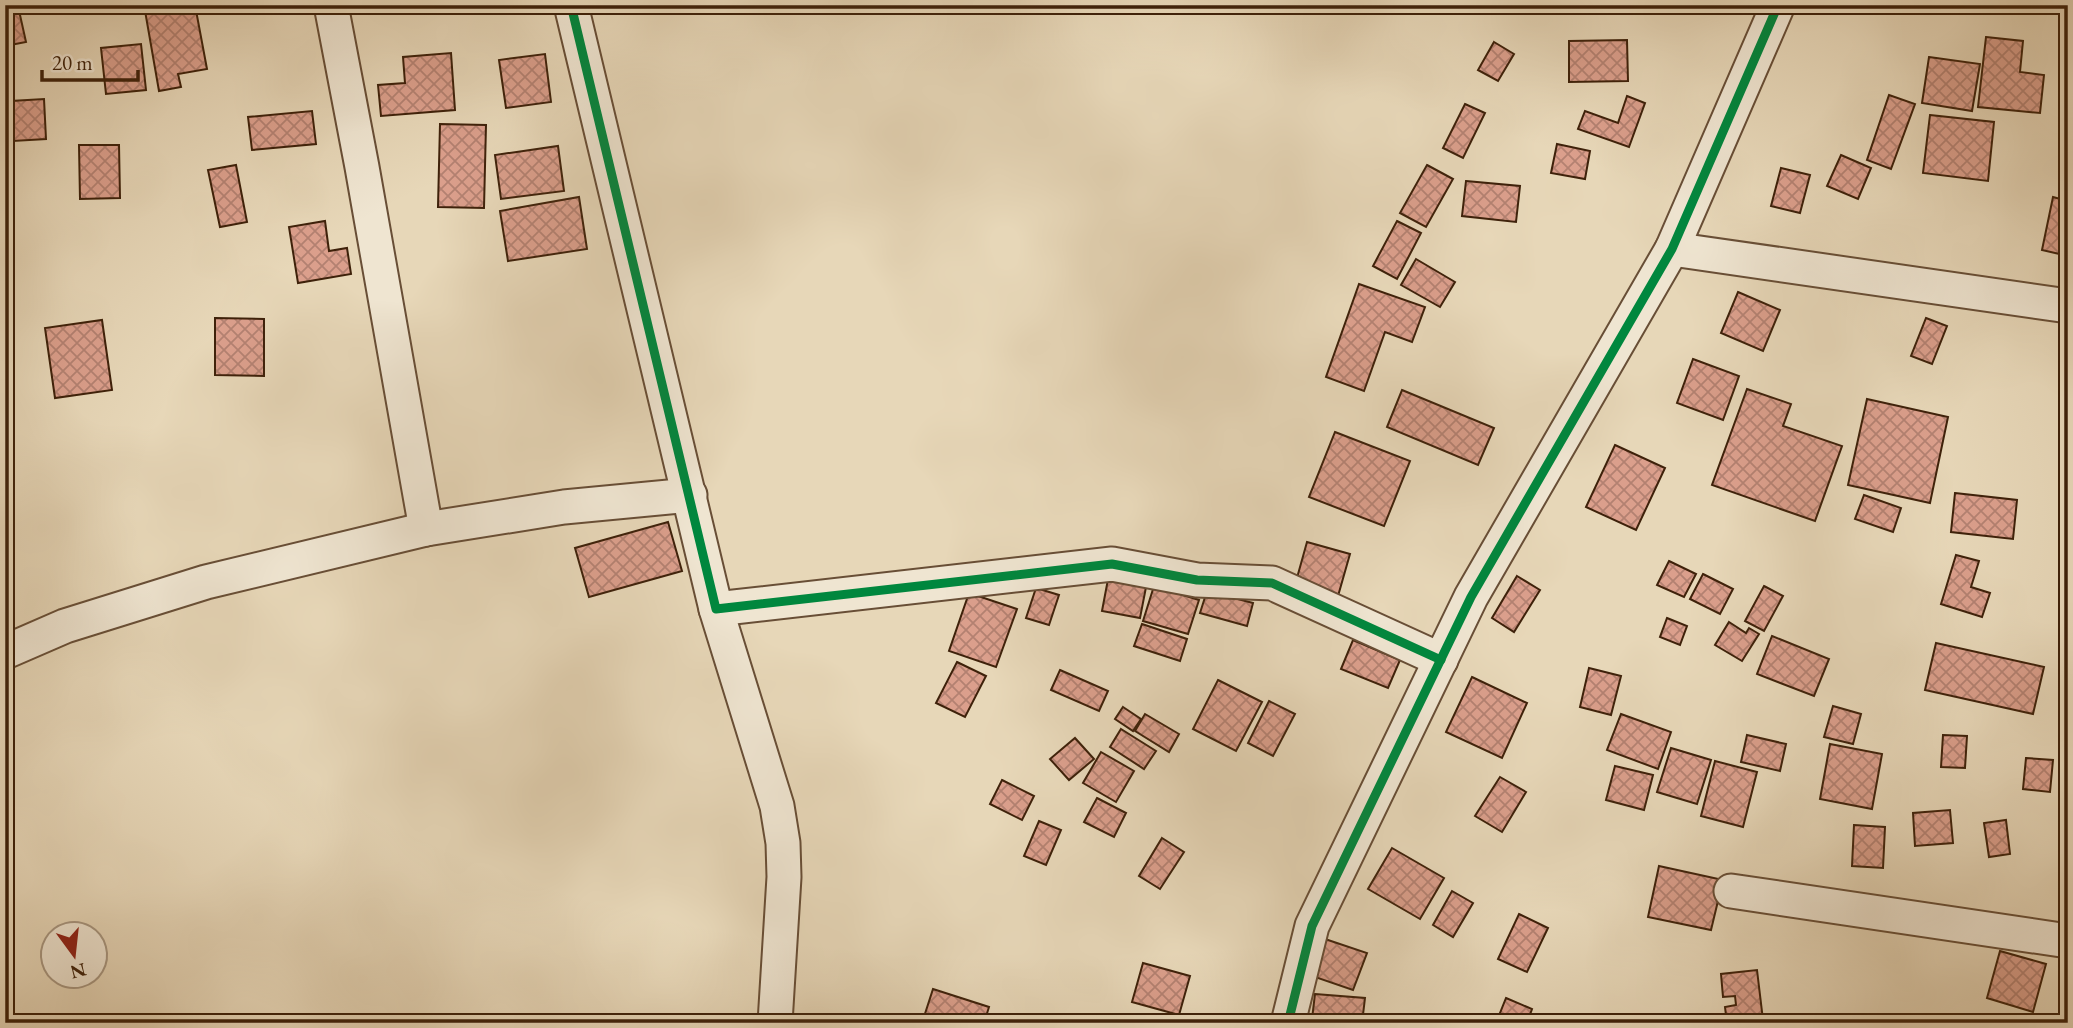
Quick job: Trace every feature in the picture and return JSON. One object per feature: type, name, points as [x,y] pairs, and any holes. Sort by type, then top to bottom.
[{"type":"street","points":[[331,5],[426,529]]},
{"type":"street","points":[[571,5],[716,609],[777,806],[783,843],[784,877],[775,1023]]},
{"type":"street","points":[[1288,1023],[1312,926],[1471,597],[1672,250],[1778,5]]},
{"type":"street","points":[[1672,250],[2068,306]]},
{"type":"street","points":[[5,652],[65,626],[206,582],[426,529],[564,507],[690,495]]},
{"type":"street","points":[[716,609],[1112,564],[1197,580],[1272,583],[1441,660]]},
{"type":"street","points":[[1731,891],[2068,941]]},
{"type":"building","points":[[144,5],[195,5],[207,69],[178,74],[181,87],[159,91]]},
{"type":"building","points":[[18,6],[26,42],[5,46],[5,8]]},
{"type":"building","points":[[1986,37],[2023,41],[2020,72],[2044,75],[2040,113],[1978,107]]},
{"type":"building","points":[[1627,40],[1628,81],[1569,82],[1569,41]]},
{"type":"building","points":[[1494,42],[1514,54],[1498,81],[1478,70]]},
{"type":"building","points":[[141,44],[146,90],[106,94],[101,48]]},
{"type":"building","points":[[451,53],[455,110],[381,116],[378,85],[405,83],[403,57]]},
{"type":"building","points":[[545,54],[551,102],[506,108],[499,60]]},
{"type":"building","points":[[1929,57],[1980,64],[1972,111],[1922,103]]},
{"type":"building","points":[[1889,95],[1915,104],[1891,169],[1867,160]]},
{"type":"building","points":[[1627,96],[1645,103],[1629,147],[1578,129],[1585,111],[1618,123]]},
{"type":"building","points":[[44,99],[46,139],[13,141],[11,101]]},
{"type":"building","points":[[1465,104],[1485,113],[1463,158],[1443,148]]},
{"type":"building","points":[[312,111],[316,144],[252,150],[248,117]]},
{"type":"building","points":[[1930,115],[1994,122],[1988,181],[1923,173]]},
{"type":"building","points":[[440,124],[486,125],[484,208],[438,207]]},
{"type":"building","points":[[1557,144],[1590,151],[1585,179],[1551,173]]},
{"type":"building","points":[[79,145],[119,145],[120,198],[80,199]]},
{"type":"building","points":[[558,146],[564,191],[501,199],[495,155]]},
{"type":"building","points":[[1841,155],[1871,168],[1858,199],[1827,186]]},
{"type":"building","points":[[236,165],[247,222],[220,227],[208,170]]},
{"type":"building","points":[[1427,165],[1453,179],[1426,227],[1400,213]]},
{"type":"building","points":[[1781,168],[1810,175],[1800,213],[1771,206]]},
{"type":"building","points":[[1466,181],[1520,186],[1516,222],[1462,216]]},
{"type":"building","points":[[579,197],[587,249],[508,261],[500,211]]},
{"type":"building","points":[[2053,197],[2068,201],[2068,256],[2042,250]]},
{"type":"building","points":[[325,221],[329,251],[347,248],[351,274],[298,283],[289,227]]},
{"type":"building","points":[[1397,221],[1421,233],[1397,279],[1373,266]]},
{"type":"building","points":[[1416,259],[1455,282],[1440,307],[1401,285]]},
{"type":"building","points":[[1359,284],[1425,307],[1412,342],[1385,332],[1364,391],[1326,377]]},
{"type":"building","points":[[1738,292],[1780,310],[1763,351],[1721,333]]},
{"type":"building","points":[[215,318],[264,319],[264,376],[215,375]]},
{"type":"building","points":[[1926,318],[1947,326],[1932,364],[1911,356]]},
{"type":"building","points":[[102,320],[112,390],[55,398],[45,328]]},
{"type":"building","points":[[1693,359],[1739,376],[1723,420],[1677,403]]},
{"type":"building","points":[[1747,389],[1791,404],[1783,426],[1842,446],[1815,521],[1712,485]]},
{"type":"building","points":[[1402,390],[1494,428],[1478,465],[1387,427]]},
{"type":"building","points":[[1867,399],[1948,417],[1930,503],[1848,485]]},
{"type":"building","points":[[1335,432],[1410,461],[1384,526],[1309,497]]},
{"type":"building","points":[[1615,445],[1665,468],[1636,530],[1586,507]]},
{"type":"building","points":[[5,449],[9,449],[9,497],[5,497]]},
{"type":"building","points":[[1955,493],[2017,500],[2013,539],[1951,532]]},
{"type":"building","points":[[1864,495],[1901,508],[1893,532],[1855,519]]},
{"type":"building","points":[[668,522],[682,571],[589,597],[575,548]]},
{"type":"building","points":[[1307,542],[1350,554],[1338,596],[1295,585]]},
{"type":"building","points":[[1956,555],[1979,561],[1971,587],[1990,593],[1982,617],[1941,604]]},
{"type":"building","points":[[1669,561],[1696,574],[1684,597],[1657,585]]},
{"type":"building","points":[[1109,574],[1147,582],[1140,618],[1102,611]]},
{"type":"building","points":[[1703,574],[1733,589],[1720,614],[1690,599]]},
{"type":"building","points":[[1517,576],[1540,590],[1514,632],[1492,618]]},
{"type":"building","points":[[1154,586],[1199,600],[1188,634],[1143,621]]},
{"type":"building","points":[[1764,586],[1783,596],[1764,631],[1745,621]]},
{"type":"building","points":[[1036,588],[1059,595],[1049,625],[1026,618]]},
{"type":"building","points":[[1207,591],[1253,603],[1247,626],[1200,613]]},
{"type":"building","points":[[969,593],[1017,609],[996,667],[949,651]]},
{"type":"building","points":[[1667,618],[1687,626],[1680,645],[1660,637]]},
{"type":"building","points":[[1729,622],[1746,633],[1749,628],[1759,634],[1742,661],[1715,645]]},
{"type":"building","points":[[1142,624],[1187,639],[1180,661],[1134,646]]},
{"type":"building","points":[[1772,636],[1829,659],[1814,696],[1757,674]]},
{"type":"building","points":[[1353,640],[1400,660],[1388,688],[1341,669]]},
{"type":"building","points":[[1936,643],[2044,667],[2033,714],[1925,690]]},
{"type":"building","points":[[957,662],[986,676],[965,717],[936,703]]},
{"type":"building","points":[[1589,668],[1621,676],[1611,715],[1580,707]]},
{"type":"building","points":[[1060,670],[1108,691],[1099,711],[1051,690]]},
{"type":"building","points":[[1472,677],[1527,703],[1502,758],[1446,732]]},
{"type":"building","points":[[1218,680],[1262,702],[1236,751],[1193,729]]},
{"type":"building","points":[[1269,701],[1295,714],[1273,756],[1248,743]]},
{"type":"building","points":[[1833,706],[1861,714],[1853,744],[1824,737]]},
{"type":"building","points":[[1123,707],[1141,719],[1133,731],[1115,719]]},
{"type":"building","points":[[1145,714],[1179,734],[1169,752],[1135,731]]},
{"type":"building","points":[[1621,714],[1671,732],[1658,769],[1607,750]]},
{"type":"building","points":[[1121,729],[1156,751],[1144,769],[1110,747]]},
{"type":"building","points":[[1747,735],[1786,744],[1780,771],[1741,762]]},
{"type":"building","points":[[1943,735],[1967,736],[1965,768],[1941,767]]},
{"type":"building","points":[[1075,738],[1094,759],[1069,780],[1050,759]]},
{"type":"building","points":[[1830,744],[1882,754],[1872,809],[1820,799]]},
{"type":"building","points":[[1671,748],[1711,760],[1697,804],[1657,792]]},
{"type":"building","points":[[1101,752],[1134,771],[1116,802],[1083,783]]},
{"type":"building","points":[[2026,758],[2053,760],[2050,792],[2023,789]]},
{"type":"building","points":[[1715,761],[1757,772],[1743,827],[1701,816]]},
{"type":"building","points":[[1615,766],[1653,775],[1644,810],[1606,800]]},
{"type":"building","points":[[1500,777],[1526,792],[1502,832],[1475,816]]},
{"type":"building","points":[[1002,780],[1034,796],[1022,820],[990,804]]},
{"type":"building","points":[[1097,798],[1126,813],[1114,837],[1084,822]]},
{"type":"building","points":[[1950,810],[1953,843],[1915,846],[1913,813]]},
{"type":"building","points":[[2006,820],[2010,854],[1989,857],[1984,823]]},
{"type":"building","points":[[1039,821],[1061,830],[1046,865],[1024,856]]},
{"type":"building","points":[[1854,825],[1885,827],[1883,868],[1852,866]]},
{"type":"building","points":[[1162,838],[1184,852],[1160,889],[1139,876]]},
{"type":"building","points":[[1392,848],[1444,878],[1420,919],[1368,889]]},
{"type":"building","points":[[1659,866],[1723,880],[1711,930],[1648,917]]},
{"type":"building","points":[[1452,891],[1473,903],[1453,937],[1433,925]]},
{"type":"building","points":[[1519,914],[1548,928],[1527,972],[1498,959]]},
{"type":"building","points":[[1325,939],[1367,953],[1353,990],[1312,976]]},
{"type":"building","points":[[2000,951],[2046,964],[2033,1012],[1987,998]]},
{"type":"building","points":[[1143,963],[1190,976],[1179,1015],[1132,1002]]},
{"type":"building","points":[[1757,970],[1763,1020],[1727,1023],[1725,1007],[1736,1005],[1735,996],[1723,997],[1721,974]]},
{"type":"building","points":[[933,989],[989,1007],[984,1023],[922,1023]]},
{"type":"building","points":[[1315,994],[1365,998],[1362,1023],[1312,1019]]},
{"type":"building","points":[[1506,998],[1532,1009],[1527,1023],[1496,1023]]},
{"type":"cycle path","points":[[571,5],[716,609],[1112,564],[1197,580],[1272,583],[1441,660]]},
{"type":"cycle path","points":[[1288,1023],[1312,926],[1471,597],[1672,249],[1778,5]]}]
